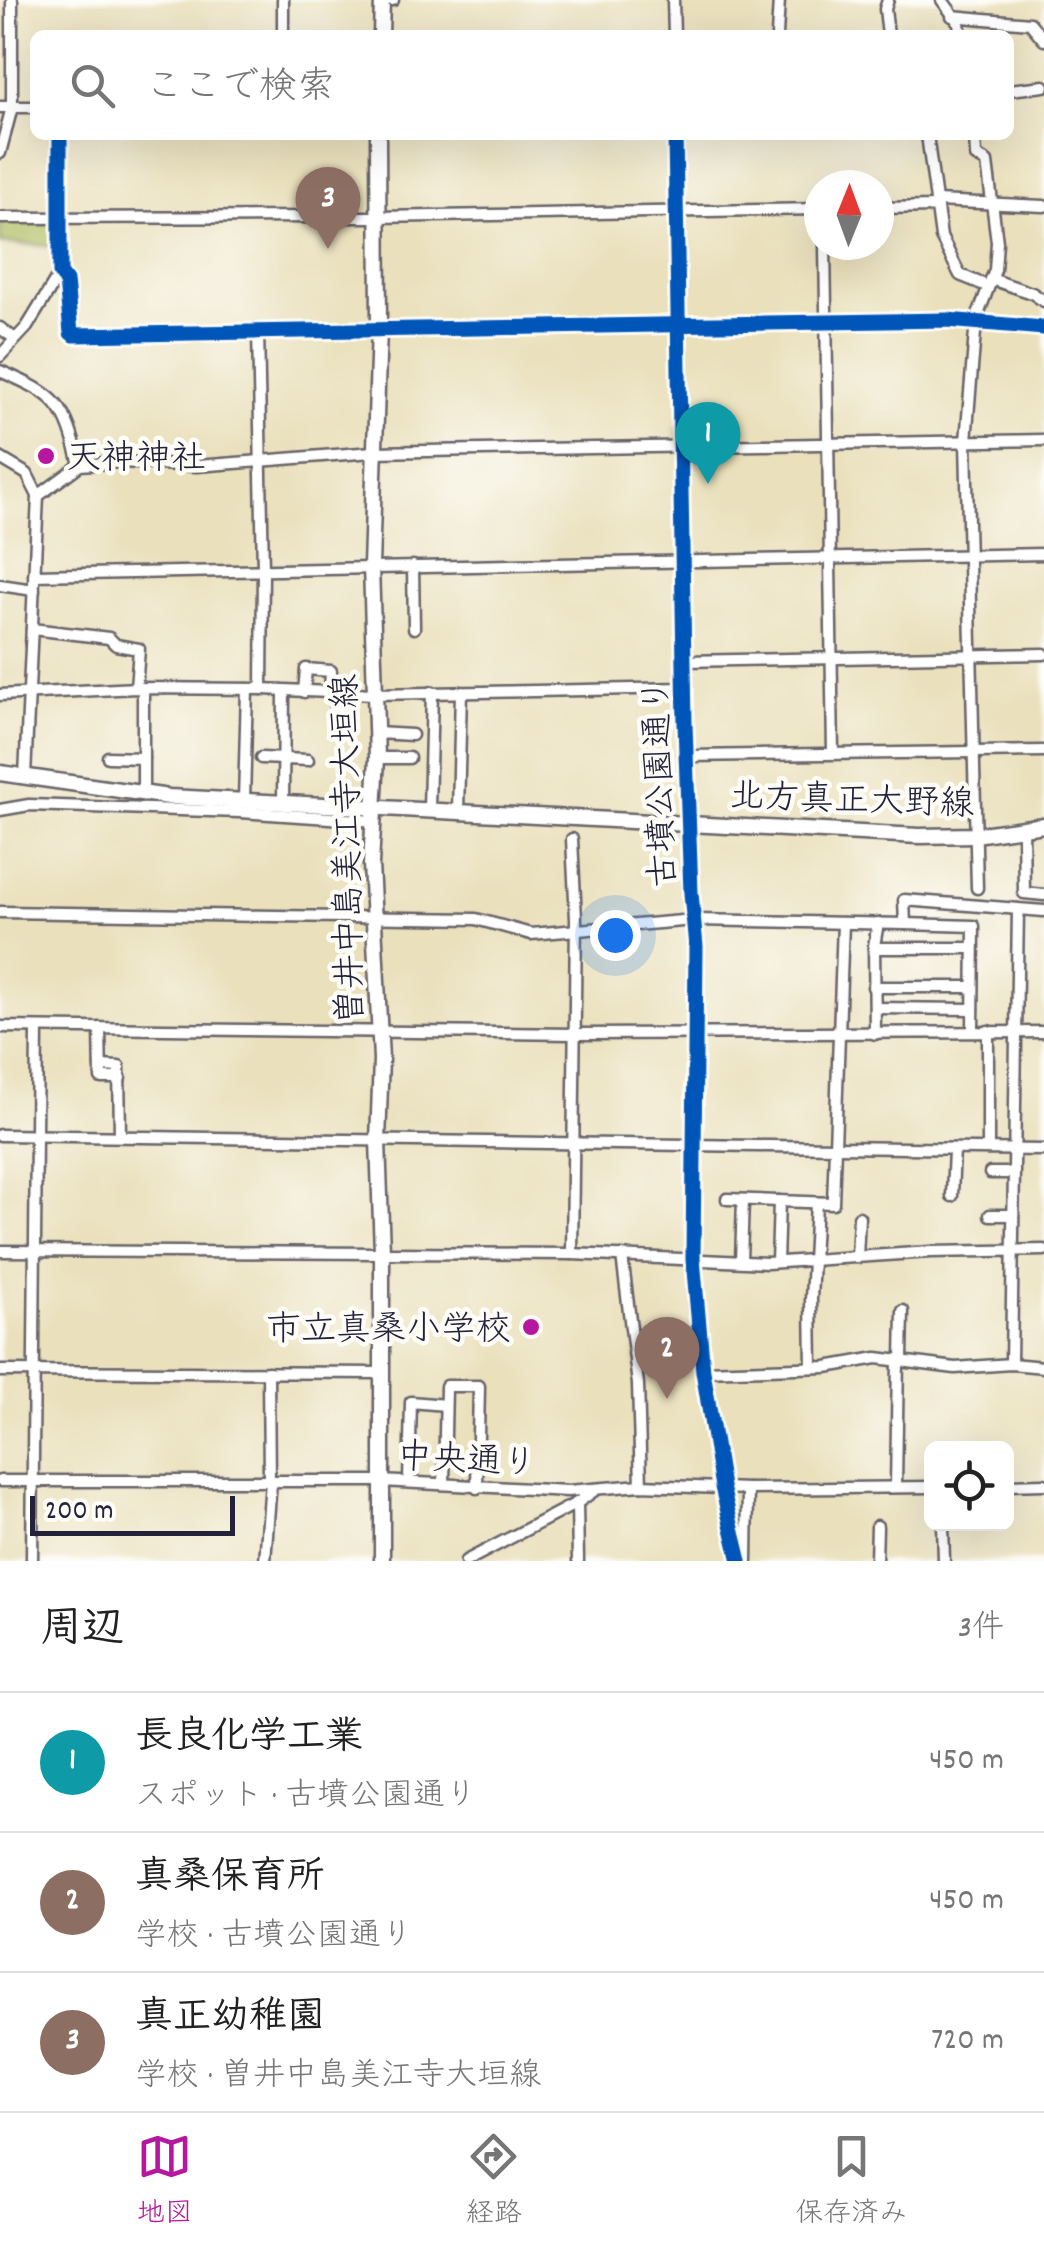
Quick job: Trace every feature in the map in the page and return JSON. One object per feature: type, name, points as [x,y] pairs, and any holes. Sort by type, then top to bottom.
[{"type":"main road","points":[[381,30],[382,0]]},
{"type":"main road","name":"曽井中島美江寺大垣線","points":[[378,140],[379,328],[371,566],[377,758],[372,916],[380,1030],[382,1561]]},
{"type":"main road","name":"北方真正大野線","points":[[0,772],[143,794],[375,814],[428,809],[919,836],[975,835],[1044,825]]},
{"type":"street","points":[[0,154],[12,0]]},
{"type":"street","points":[[283,0],[283,30]]},
{"type":"street","points":[[674,0],[674,30]]},
{"type":"street","points":[[777,30],[779,0]]},
{"type":"street","points":[[887,30],[888,0]]},
{"type":"street","points":[[942,0],[960,30]]},
{"type":"street","points":[[952,16],[1030,23],[1044,40]]},
{"type":"street","points":[[1014,89],[1044,86]]},
{"type":"street","points":[[0,356],[27,328],[60,273],[60,140]]},
{"type":"street","name":"古墳公園通り","points":[[676,140],[684,661],[696,1034],[694,1259],[703,1371],[722,1488],[743,1561]]},
{"type":"street","points":[[928,140],[941,236],[954,268],[960,275],[1032,293],[1044,302]]},
{"type":"street","points":[[975,140],[976,156],[986,162],[996,242],[989,282],[976,320],[966,441],[977,888]]},
{"type":"street","points":[[894,207],[990,201],[1044,206]]},
{"type":"street","points":[[0,218],[377,217],[804,209]]},
{"type":"street","points":[[825,260],[833,753]]},
{"type":"street","points":[[60,273],[66,281],[74,335],[976,320],[1044,328]]},
{"type":"street","points":[[0,328],[14,338]]},
{"type":"street","points":[[258,331],[264,569],[262,689]]},
{"type":"street","points":[[0,371],[51,395],[60,406],[80,465]]},
{"type":"street","points":[[38,496],[80,465],[150,462],[197,466],[373,452],[1044,440]]},
{"type":"street","points":[[0,458],[27,474],[38,496],[25,776]]},
{"type":"street","points":[[34,575],[1044,554]]},
{"type":"street","points":[[413,566],[414,628]]},
{"type":"street","points":[[0,585],[34,590]]},
{"type":"street","points":[[32,629],[109,638],[116,645],[139,649],[143,794]]},
{"type":"street","points":[[684,661],[1044,654]]},
{"type":"street","points":[[304,692],[306,669],[332,672],[336,722]]},
{"type":"street","points":[[0,694],[140,688],[374,694],[685,688]]},
{"type":"street","points":[[244,801],[246,689]]},
{"type":"street","points":[[282,803],[284,692]]},
{"type":"street","points":[[428,809],[432,692]]},
{"type":"street","points":[[458,811],[461,692]]},
{"type":"street","points":[[376,733],[412,734]]},
{"type":"street","points":[[688,756],[1044,750]]},
{"type":"street","points":[[108,757],[143,758]]},
{"type":"street","points":[[262,758],[308,760]]},
{"type":"street","points":[[377,758],[409,758]]},
{"type":"street","points":[[0,810],[49,806],[375,814]]},
{"type":"street","points":[[1023,828],[1024,893],[1044,895]]},
{"type":"street","points":[[572,839],[576,932],[572,1254]]},
{"type":"street","points":[[904,924],[904,900],[1044,911]]},
{"type":"street","points":[[1011,1364],[1018,909]]},
{"type":"street","points":[[0,912],[476,919],[531,934],[694,920],[974,926],[973,1031]]},
{"type":"street","points":[[875,1034],[874,948],[878,922]]},
{"type":"street","points":[[727,1200],[834,1203],[842,923]]},
{"type":"street","points":[[874,948],[974,948]]},
{"type":"street","points":[[873,987],[973,986]]},
{"type":"street","points":[[874,1008],[973,1009]]},
{"type":"street","points":[[0,1027],[575,1034],[1044,1032]]},
{"type":"street","points":[[32,1561],[37,1028]]},
{"type":"street","points":[[100,1028],[101,1078],[120,1078],[120,1136]]},
{"type":"street","points":[[988,1032],[988,1150]]},
{"type":"street","points":[[0,1135],[1044,1150]]},
{"type":"street","points":[[952,1196],[954,1148]]},
{"type":"street","points":[[990,1172],[1012,1173]]},
{"type":"street","points":[[741,1261],[743,1200]]},
{"type":"street","points":[[778,1262],[779,1201]]},
{"type":"street","points":[[812,1367],[816,1203]]},
{"type":"street","points":[[990,1215],[1012,1215]]},
{"type":"street","points":[[857,1257],[858,1217]]},
{"type":"street","points":[[0,1251],[572,1254],[778,1262],[1044,1250]]},
{"type":"street","points":[[622,1256],[638,1384],[641,1485]]},
{"type":"street","points":[[896,1487],[903,1311]]},
{"type":"street","points":[[703,1371],[812,1367],[877,1358],[956,1368],[1011,1364],[1044,1367]]},
{"type":"street","points":[[0,1372],[382,1373]]},
{"type":"street","points":[[265,1561],[270,1481],[268,1372]]},
{"type":"street","points":[[444,1484],[446,1386],[479,1386],[477,1488]]},
{"type":"street","points":[[409,1482],[411,1402],[446,1405]]},
{"type":"street","name":"中央通り","points":[[0,1481],[409,1482],[477,1488],[596,1489],[641,1485],[748,1490],[924,1487]]},
{"type":"street","points":[[1014,1485],[1044,1484]]},
{"type":"street","points":[[466,1561],[596,1489]]},
{"type":"street","points":[[743,1561],[748,1490]]},
{"type":"street","points":[[576,1503],[578,1561]]},
{"type":"street","points":[[876,1561],[878,1526]]},
{"type":"street","points":[[943,1531],[944,1561]]},
{"type":"green space","points":[[0,221],[57,222],[56,246],[0,243]]},
{"type":"cycle path","points":[[60,140],[60,273],[66,281],[74,335],[947,320],[1044,328]]},
{"type":"cycle path","points":[[675,140],[685,724],[696,947],[693,1259],[703,1371],[722,1487],[740,1561]]},
{"type":"place","name":"真正幼稚園","points":[[328,249]]},
{"type":"place","name":"天神神社","points":[[46,456]]},
{"type":"place","name":"長良化学工業","points":[[708,484]]},
{"type":"place","name":"市立真桑小学校","points":[[531,1327]]},
{"type":"place","name":"真桑保育所","points":[[667,1399]]}]
